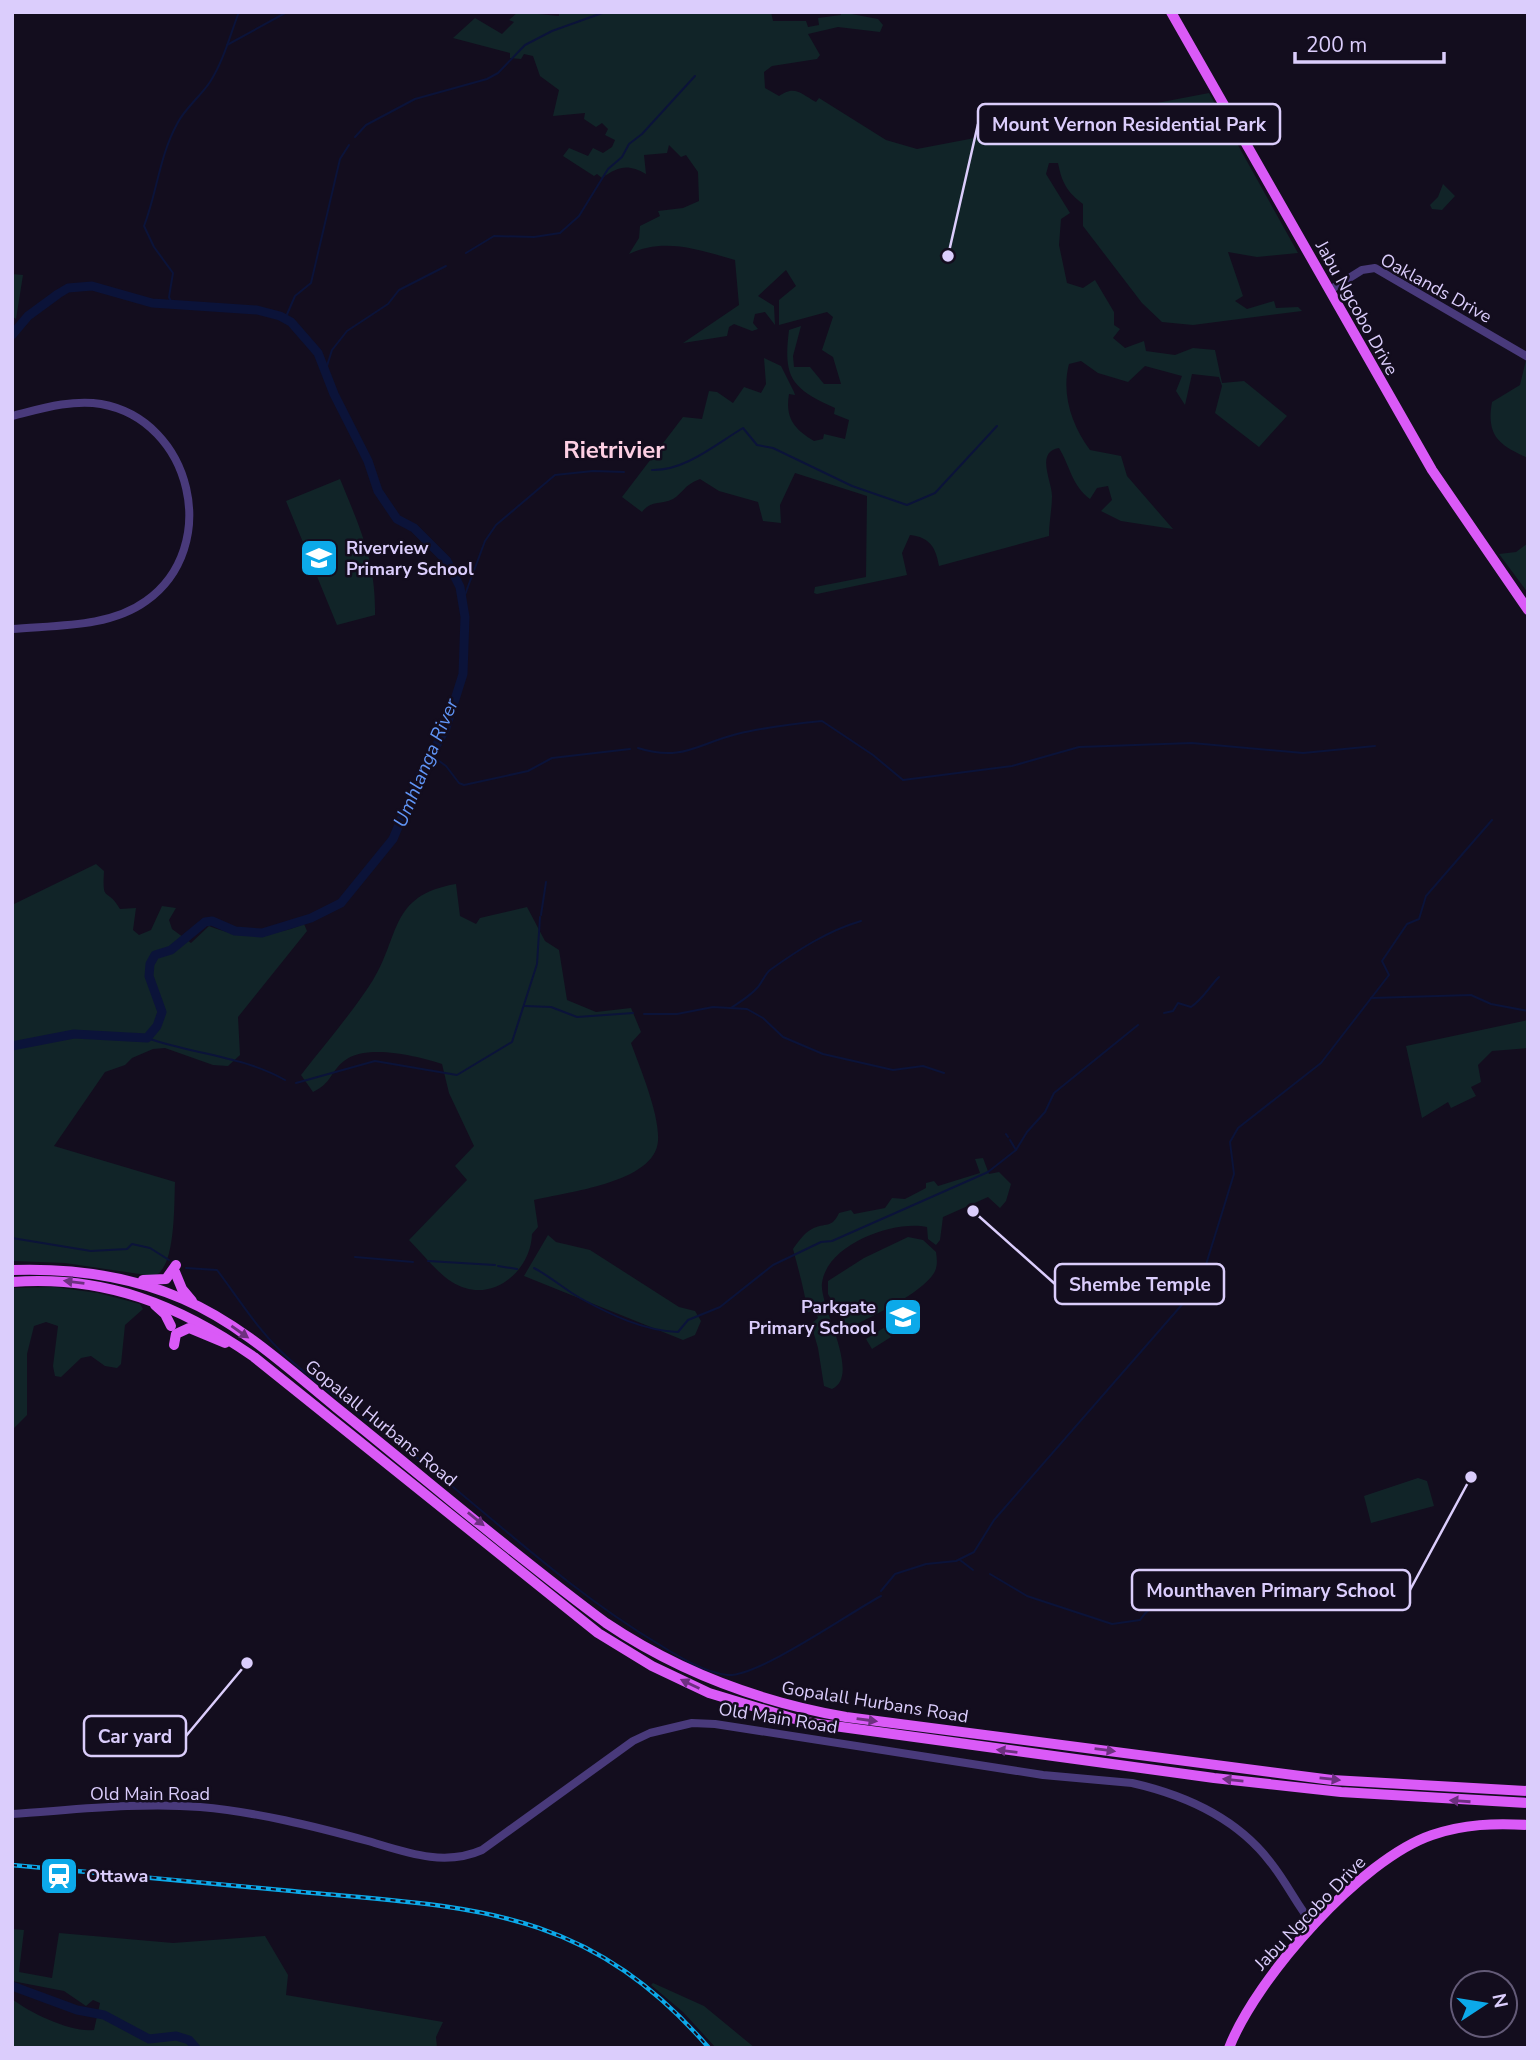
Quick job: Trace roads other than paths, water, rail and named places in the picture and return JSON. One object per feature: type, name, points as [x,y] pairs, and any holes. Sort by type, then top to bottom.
[{"type":"main road","name":"Jabu Ngcobo Drive","points":[[1171,12],[1432,470],[1528,610]]},
{"type":"main road","points":[[121,1277],[163,1280],[176,1268],[184,1293],[205,1310]]},
{"type":"main road","name":"Gopalall Hurbans Road","points":[[12,1270],[64,1270],[121,1277],[160,1290],[205,1310],[257,1343],[606,1623],[659,1655],[737,1690],[769,1701],[846,1717],[1223,1767],[1345,1781],[1528,1791]]},
{"type":"main road","name":"Gopalall Hurbans Road","points":[[12,1282],[88,1284],[151,1302],[207,1325],[254,1357],[598,1633],[652,1666],[709,1693],[805,1722],[995,1749],[1341,1792],[1528,1803]]},
{"type":"main road","points":[[151,1302],[165,1314],[171,1326]]},
{"type":"main road","points":[[174,1345],[176,1334],[189,1328],[254,1357]]},
{"type":"main road","name":"Jabu Ngcobo Drive","points":[[1229,2048],[1238,2025],[1261,1987],[1314,1926],[1380,1863],[1422,1839],[1458,1827],[1528,1825]]},
{"type":"street","name":"Oaklands Drive","points":[[1330,290],[1363,270],[1376,268],[1528,357]]},
{"type":"street","points":[[12,416],[79,402],[108,405],[130,414],[151,428],[172,451],[185,477],[190,506],[188,531],[180,559],[172,574],[147,601],[104,619],[12,629]]},
{"type":"street","name":"Old Main Road","points":[[12,1814],[197,1807],[311,1826],[420,1856],[444,1859],[464,1857],[482,1850],[633,1741],[670,1727],[715,1724],[965,1764],[1132,1783],[1158,1789],[1207,1809],[1251,1841],[1269,1860],[1314,1926]]},
{"type":"waterway","points":[[172,304],[169,297],[173,273],[154,247],[144,226],[171,137],[180,118],[215,74],[239,12]]},
{"type":"waterway","points":[[227,45],[287,12]]},
{"type":"waterway","points":[[355,137],[366,125],[415,99],[487,79],[498,73],[525,45],[552,31],[605,12]]},
{"type":"waterway","points":[[466,253],[494,236],[534,237],[560,233],[579,216],[608,169],[622,157],[629,144],[642,134],[695,76]]},
{"type":"waterway","points":[[285,319],[295,296],[311,283],[340,159],[349,145]]},
{"type":"waterway","points":[[326,369],[332,350],[347,331],[388,304],[399,290],[446,266]]},
{"type":"waterway","name":"Umhlanga River","points":[[12,335],[28,316],[58,294],[68,288],[92,286],[152,303],[257,310],[291,322],[318,353],[334,394],[368,461],[378,491],[397,519],[414,528],[447,561],[460,587],[465,617],[463,674],[446,728],[419,777],[393,839],[341,903],[311,918],[262,933],[235,931],[212,921],[205,922],[171,950],[155,955],[150,964],[149,976],[162,1012],[157,1026],[147,1038],[74,1034],[12,1046]]},
{"type":"waterway","points":[[652,470],[688,461],[743,428],[757,445],[773,448],[852,486],[907,505],[935,493],[997,426]]},
{"type":"waterway","points":[[463,600],[485,541],[496,525],[555,475],[593,471],[624,472]]},
{"type":"waterway","points":[[638,748],[653,752],[678,752],[748,732],[822,721],[873,755],[903,780],[1012,766],[1079,747],[1192,743],[1303,753],[1375,746]]},
{"type":"waterway","points":[[431,755],[464,785],[528,771],[552,758],[630,749]]},
{"type":"waterway","points":[[881,1591],[895,1574],[926,1564],[956,1561],[974,1552],[994,1520],[1200,1284],[1234,1174],[1230,1142],[1238,1128],[1321,1063],[1389,975],[1382,961],[1407,924],[1419,919],[1426,896],[1492,820]]},
{"type":"waterway","points":[[541,915],[546,882]]},
{"type":"waterway","points":[[296,1083],[375,1061],[457,1075],[512,1042],[537,964],[540,917]]},
{"type":"waterway","points":[[731,1008],[754,991],[770,970],[791,955],[825,936],[861,921]]},
{"type":"waterway","points":[[1164,1013],[1173,1011],[1178,1003],[1191,1007],[1219,977]]},
{"type":"waterway","points":[[1371,998],[1471,995],[1491,1004],[1528,1011]]},
{"type":"waterway","points":[[525,1006],[551,1007],[577,1017],[633,1013]]},
{"type":"waterway","points":[[644,1014],[677,1014],[713,1007],[747,1009],[763,1018],[783,1037],[823,1054],[893,1070],[923,1066],[944,1073]]},
{"type":"waterway","points":[[534,1268],[580,1298],[615,1316],[652,1329],[678,1332],[688,1320],[720,1307],[773,1265],[988,1172],[1016,1150],[1027,1132],[1045,1112],[1054,1093],[1138,1025]]},
{"type":"waterway","points":[[147,1038],[235,1060],[285,1080]]},
{"type":"waterway","points":[[1010,1140],[1016,1150]]},
{"type":"waterway","points":[[12,1238],[91,1251],[127,1249],[132,1244],[150,1248],[169,1260]]},
{"type":"waterway","points":[[355,1257],[413,1262]]},
{"type":"waterway","points":[[428,1261],[495,1265]]},
{"type":"waterway","points":[[498,1266],[517,1269]]},
{"type":"waterway","points":[[186,1268],[217,1270],[267,1337],[303,1371],[425,1464],[568,1582],[628,1625],[692,1663],[727,1675],[741,1673],[780,1656],[881,1596]]},
{"type":"waterway","points":[[960,1560],[973,1570]]},
{"type":"waterway","points":[[990,1574],[1027,1596],[1112,1624],[1140,1620],[1145,1613],[1167,1599],[1201,1593]]},
{"type":"waterway","name":"Umhlanga River","points":[[12,1986],[77,2010],[104,2015],[149,2039],[176,2036],[189,2040],[196,2048]]},
{"type":"railway","points":[[12,1865],[413,1902],[468,1910],[519,1922],[568,1940],[616,1965],[662,2001],[709,2048]]},
{"type":"place","name":"Mount Vernon Residential Park","points":[[948,256]]},
{"type":"place","name":"Riverview Primary School","points":[[319,558]]},
{"type":"place","name":"Shembe Temple","points":[[973,1211]]},
{"type":"place","name":"Parkgate Primary School","points":[[903,1317]]},
{"type":"place","name":"Mounthaven Primary School","points":[[1471,1477]]},
{"type":"place","name":"Car yard","points":[[247,1663]]},
{"type":"place","name":"Ottawa","points":[[59,1876]]},
{"type":"district","name":"Rietrivier","points":[[614,450]]}]
